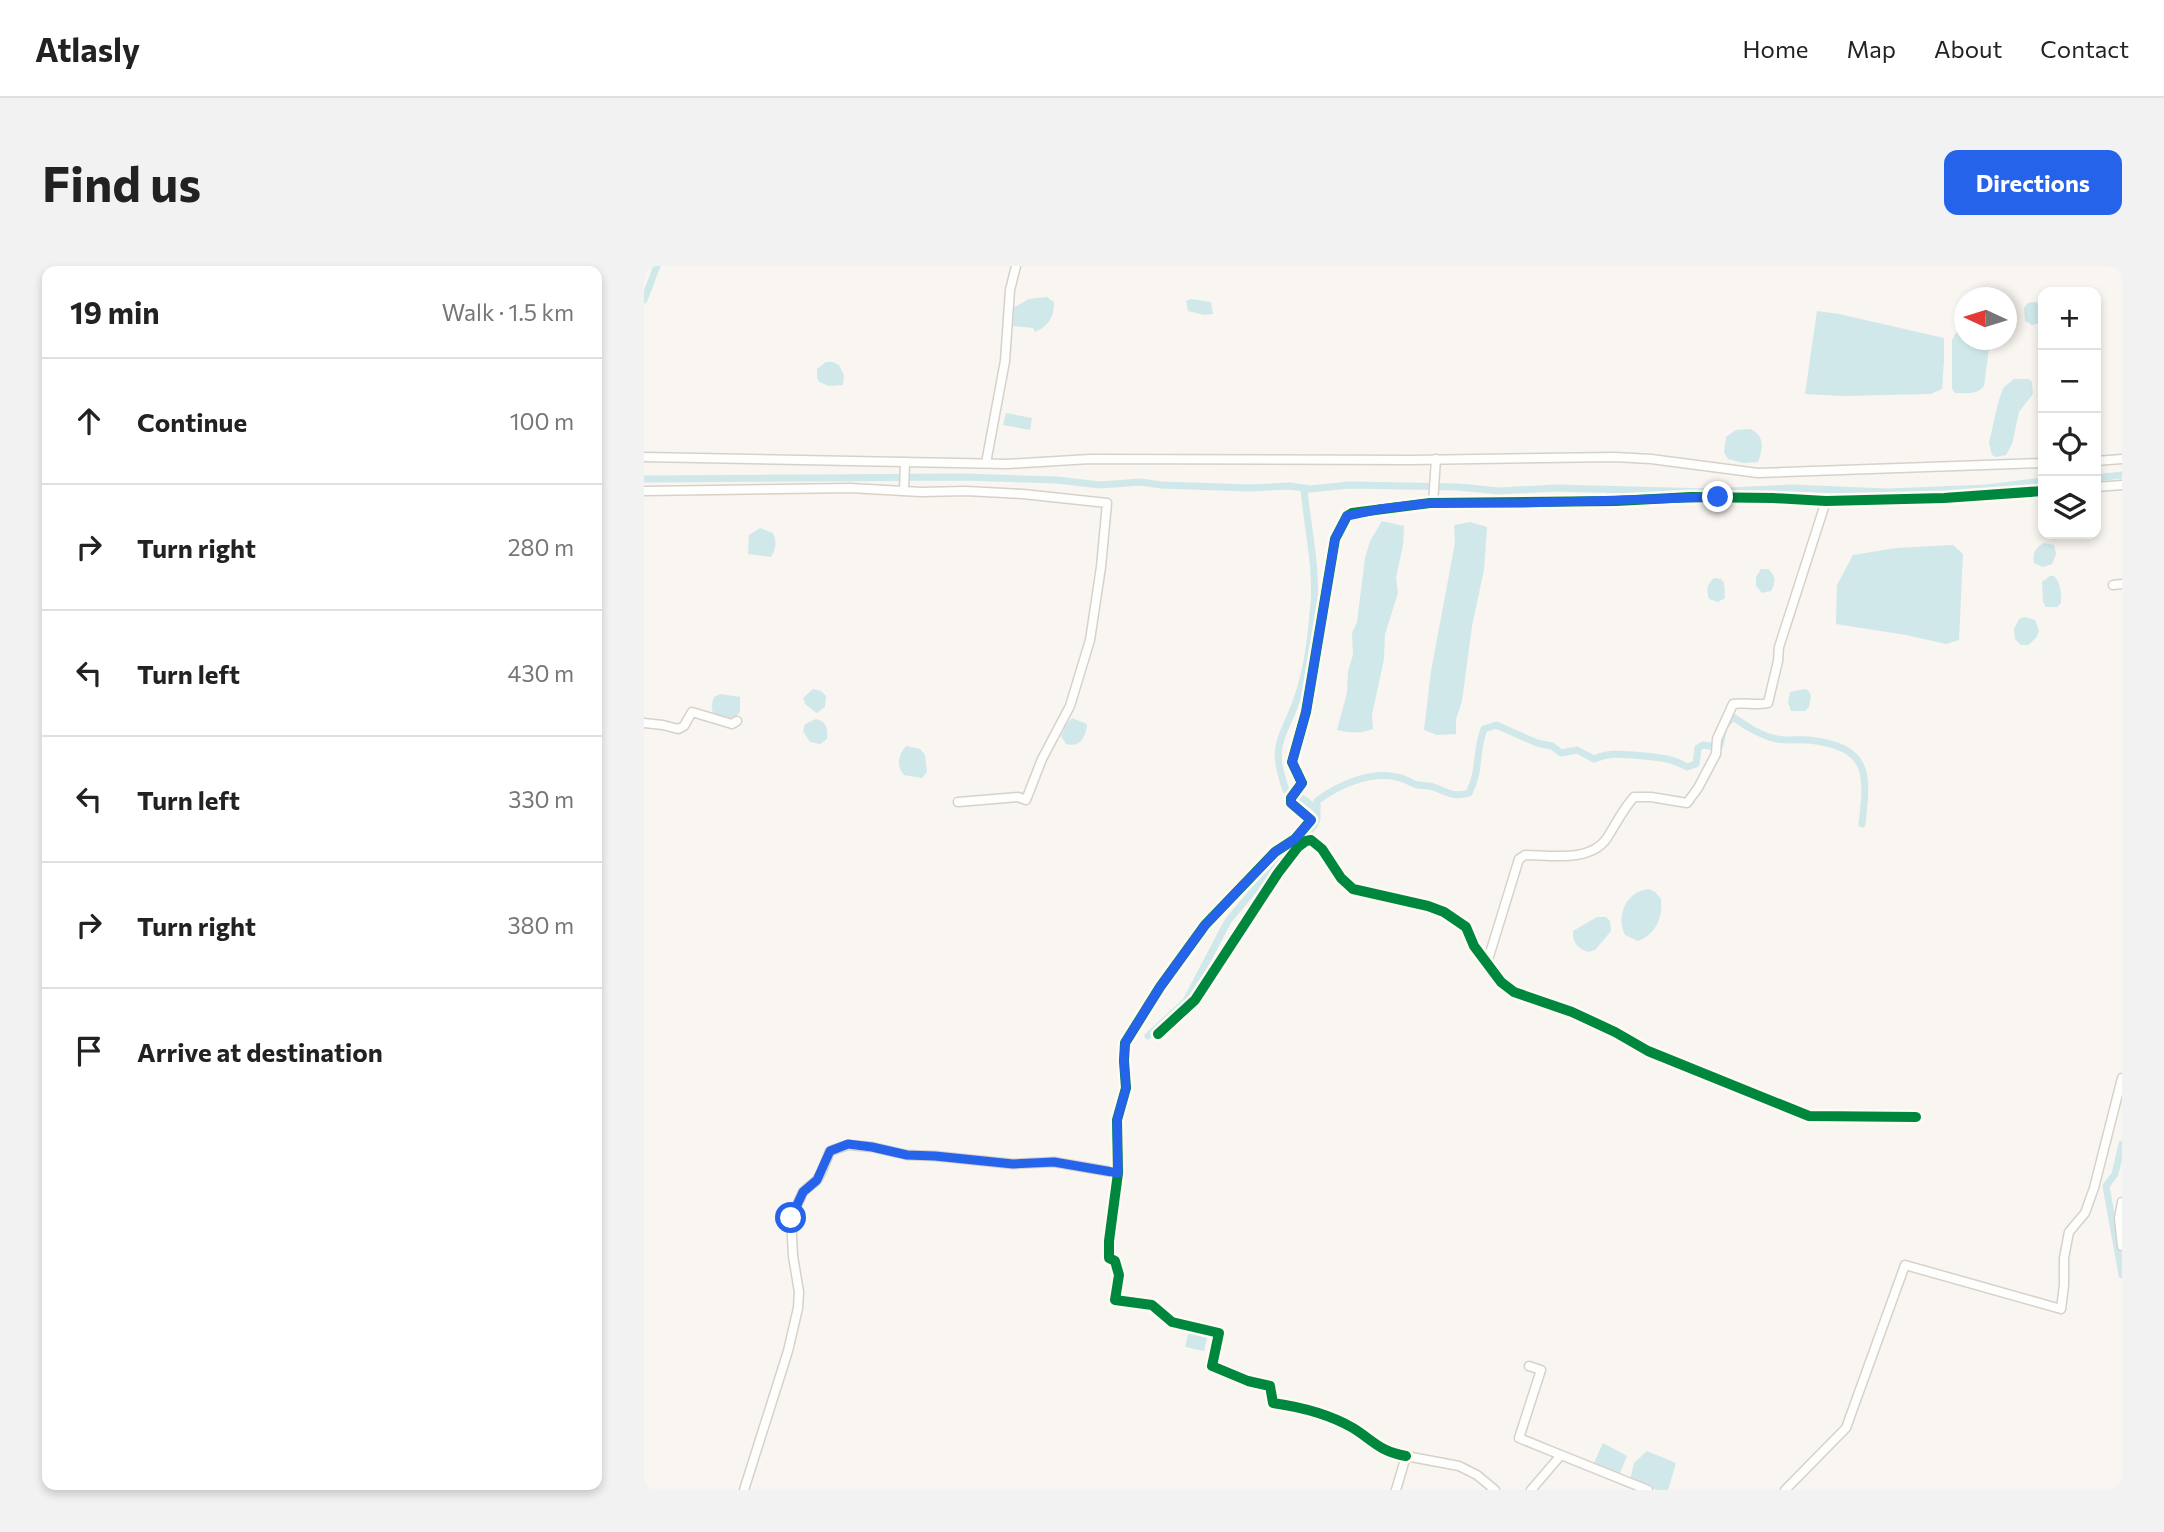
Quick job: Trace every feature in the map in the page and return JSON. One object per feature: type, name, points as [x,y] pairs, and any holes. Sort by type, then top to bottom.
[{"type":"street","points":[[986,463],[1005,361],[1010,289],[1016,266]]},
{"type":"street","points":[[644,457],[905,463],[1090,459],[1615,457],[1758,473],[2038,463]]},
{"type":"street","points":[[1433,501],[1436,459]]},
{"type":"street","points":[[2101,461],[2122,459]]},
{"type":"street","points":[[904,491],[905,463]]},
{"type":"street","points":[[2101,487],[2122,485]]},
{"type":"street","points":[[644,491],[850,488],[966,491],[1107,503],[1100,577],[1090,640],[1070,706],[1042,759],[1026,800],[1018,796],[958,802]]},
{"type":"street","points":[[1495,1490],[1477,1475],[1459,1466],[1387,1451],[1335,1420],[1308,1410],[1273,1403],[1270,1386],[1248,1381],[1212,1366],[1219,1333],[1172,1322],[1152,1305],[1115,1300],[1119,1275],[1115,1261],[1109,1258],[1109,1241],[1118,1173],[1117,1120],[1126,1088],[1125,1043],[1160,987],[1205,925],[1275,852],[1295,839],[1311,820],[1291,803],[1291,798],[1302,783],[1292,762],[1306,712],[1331,559],[1339,528],[1352,513],[1433,501],[1616,502],[1691,497],[1826,501],[1969,497],[2038,491]]},
{"type":"street","points":[[1488,963],[1519,859],[1525,855],[1573,855],[1594,850],[1601,846],[1634,797],[1686,803],[1698,788],[1716,754],[1717,739],[1733,704],[1768,703],[1779,647],[1826,501]]},
{"type":"street","points":[[644,723],[663,724],[678,729],[684,726],[692,712],[732,724],[737,721]]},
{"type":"street","points":[[1158,1034],[1195,1000],[1271,882],[1298,847],[1309,840],[1316,842],[1341,878],[1353,890],[1428,906],[1444,912],[1466,927],[1475,946],[1507,988],[1514,992],[1572,1012],[1647,1051],[1809,1116],[1916,1117]]},
{"type":"street","points":[[1785,1490],[1846,1428],[1905,1265],[2061,1309],[2064,1258],[2069,1232],[2085,1213],[2094,1188],[2122,1077]]},
{"type":"street","points":[[744,1490],[788,1351],[798,1308],[799,1292],[791,1218],[803,1192],[817,1180],[830,1151],[848,1144],[907,1155],[1013,1164],[1054,1162],[1118,1173]]},
{"type":"street","points":[[2122,1202],[2119,1218],[2122,1246]]},
{"type":"street","points":[[1529,1366],[1541,1370],[1519,1438],[1648,1490]]},
{"type":"street","points":[[1531,1490],[1561,1455]]},
{"type":"street","points":[[1396,1490],[1406,1456]]},
{"type":"water","points":[[1047,297],[1054,302],[1054,307],[1052,317],[1044,327],[1035,332],[1033,328],[1013,326],[1013,308],[1029,299]]},
{"type":"water","points":[[1191,299],[1211,302],[1213,314],[1188,311],[1186,301]]},
{"type":"water","points":[[2038,302],[2038,323],[2032,325],[2025,321],[2024,308],[2028,303]]},
{"type":"water","points":[[1817,311],[1944,338],[1942,389],[1931,394],[1805,394]]},
{"type":"water","points":[[1954,336],[1954,350],[1989,350],[1984,386],[1981,389],[1955,393],[1952,389]]},
{"type":"water","points":[[826,362],[839,365],[844,375],[843,385],[829,386],[819,382],[817,369]]},
{"type":"water","points":[[2014,379],[2029,379],[2032,382],[2033,394],[2019,412],[2012,444],[2006,455],[1996,457],[1992,455],[1989,443],[1998,403],[2003,388]]},
{"type":"water","points":[[1006,413],[1032,418],[1030,430],[1003,425]]},
{"type":"water","points":[[1751,429],[1762,443],[1758,462],[1743,463],[1728,459],[1724,452],[1726,437],[1736,430]]},
{"type":"water","points":[[1382,521],[1404,526],[1396,578],[1398,593],[1385,634],[1384,659],[1372,715],[1373,729],[1359,732],[1337,730],[1347,693],[1348,671],[1353,655],[1352,633],[1357,622],[1365,558],[1370,541]]},
{"type":"water","points":[[1470,522],[1487,527],[1484,570],[1472,626],[1462,701],[1456,719],[1456,734],[1437,735],[1424,730],[1431,671],[1455,543],[1454,525]]},
{"type":"water","points":[[760,528],[773,533],[775,545],[771,557],[748,554],[749,535]]},
{"type":"water","points":[[2044,543],[2054,545],[2056,554],[2052,564],[2043,567],[2034,563],[2033,557],[2036,549]]},
{"type":"water","points":[[1953,545],[1963,554],[1959,640],[1946,644],[1836,624],[1837,585],[1853,555],[1896,548]]},
{"type":"water","points":[[1761,569],[1768,569],[1773,574],[1771,591],[1762,593],[1756,586],[1756,577]]},
{"type":"water","points":[[2054,576],[2060,588],[2061,603],[2057,607],[2046,607],[2043,602],[2042,582]]},
{"type":"water","points":[[1714,578],[1721,579],[1724,583],[1725,598],[1718,602],[1709,599],[1709,585]]},
{"type":"water","points":[[2025,617],[2035,620],[2039,631],[2028,645],[2021,645],[2015,639],[2014,629],[2019,619]]},
{"type":"water","points":[[813,689],[826,696],[825,707],[817,713],[806,705],[803,698]]},
{"type":"water","points":[[1805,689],[1811,696],[1809,707],[1805,711],[1791,711],[1788,702],[1790,692]]},
{"type":"water","points":[[720,694],[740,697],[740,711],[736,718],[715,717],[712,703],[714,697]]},
{"type":"water","points":[[1072,718],[1087,724],[1079,743],[1071,745],[1066,744],[1061,736]]},
{"type":"water","points":[[816,719],[825,724],[827,729],[827,739],[820,744],[810,742],[803,731],[805,724]]},
{"type":"water","points":[[906,746],[920,749],[925,755],[927,772],[922,778],[901,772],[899,760]]},
{"type":"water","points":[[1649,889],[1661,899],[1661,912],[1654,929],[1638,941],[1625,935],[1622,912],[1629,899]]},
{"type":"water","points":[[1597,917],[1606,917],[1610,921],[1611,931],[1595,950],[1588,952],[1576,944],[1573,931]]},
{"type":"water","points":[[1189,1330],[1208,1334],[1204,1351],[1185,1347]]},
{"type":"water","points":[[1603,1443],[1627,1456],[1620,1473],[1616,1475],[1593,1465]]},
{"type":"water","points":[[1647,1451],[1676,1463],[1668,1490],[1658,1490],[1630,1480],[1634,1463]]},
{"type":"waterway","points":[[644,300],[657,266]]},
{"type":"waterway","points":[[2101,477],[2122,475]]},
{"type":"waterway","points":[[644,479],[964,477],[1057,480],[1100,485],[1141,482],[1250,488],[1290,486],[1310,489],[1349,485],[1459,487],[1499,491],[1555,488],[1711,492],[1792,488],[1887,492],[1987,488],[2038,482]]},
{"type":"waterway","points":[[1304,488],[1313,560],[1314,604],[1304,676],[1278,751],[1286,790],[1315,808]]},
{"type":"waterway","points":[[1720,745],[1724,727],[1733,717],[1771,738],[1809,740],[1844,749],[1861,765],[1864,777],[1862,824]]},
{"type":"waterway","points":[[1148,1036],[1186,1001],[1228,921],[1292,846],[1314,826],[1317,819],[1317,801],[1335,790],[1365,778],[1387,776],[1417,785],[1431,786],[1455,795],[1469,793],[1484,729],[1496,725],[1537,743],[1552,746],[1561,753],[1577,750],[1594,759],[1625,754],[1666,759],[1687,767],[1696,764],[1698,748],[1703,745],[1716,747]]},
{"type":"waterway","points":[[2122,1144],[2115,1174],[2106,1186],[2122,1275]]},
{"type":"cycle path","points":[[1406,1456],[1383,1448],[1353,1428],[1325,1415],[1273,1403],[1270,1386],[1248,1381],[1212,1366],[1219,1333],[1172,1322],[1152,1305],[1115,1300],[1119,1275],[1115,1261],[1109,1258],[1118,1173],[1117,1120],[1126,1088],[1125,1043],[1160,987],[1205,925],[1275,852],[1295,839],[1311,820],[1291,803],[1291,798],[1302,783],[1292,762],[1306,712],[1335,539],[1347,516],[1352,513],[1430,503],[1616,501],[1691,497],[1826,501],[1944,498],[2038,491]]},
{"type":"cycle path","points":[[1158,1034],[1195,1000],[1278,873],[1298,847],[1311,840],[1322,849],[1341,878],[1353,889],[1428,906],[1444,912],[1466,927],[1474,946],[1501,982],[1514,992],[1572,1012],[1648,1051],[1809,1116],[1916,1117]]},
{"type":"route","points":[[791,1218],[803,1192],[817,1180],[830,1151],[848,1144],[907,1155],[1013,1164],[1054,1162],[1118,1173],[1117,1120],[1126,1088],[1125,1043],[1160,987],[1205,925],[1275,852],[1285,847],[1310,824],[1309,817],[1291,803],[1291,798],[1302,783],[1292,762],[1293,752],[1306,712],[1335,539],[1347,516],[1352,513],[1430,503],[1616,502],[1718,497]]}]
